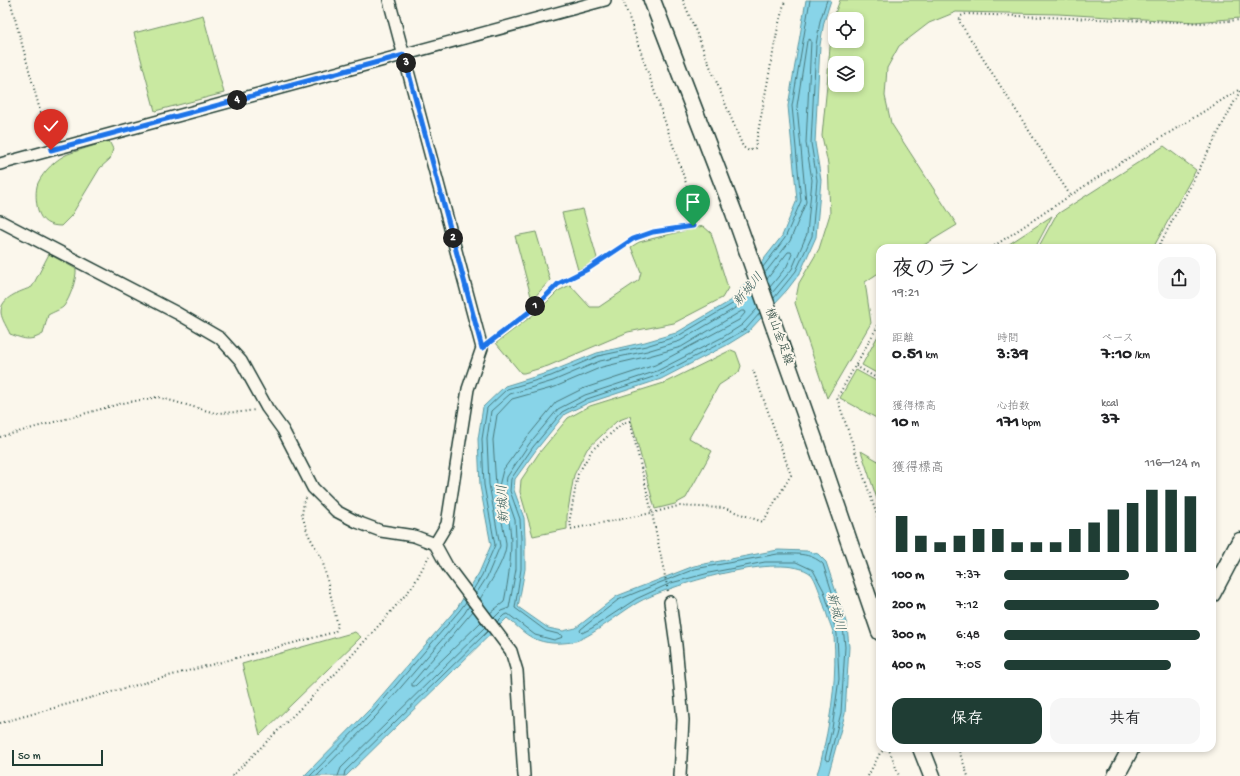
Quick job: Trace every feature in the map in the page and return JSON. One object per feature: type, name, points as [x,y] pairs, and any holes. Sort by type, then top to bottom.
[{"type":"street","points":[[389,0],[482,348],[468,390],[447,524],[435,544]]},
{"type":"street","points":[[0,164],[605,0]]},
{"type":"street","name":"横山金足線","points":[[652,0],[734,213],[876,621]]},
{"type":"street","points":[[0,221],[177,313],[220,338],[241,360],[267,408],[283,430],[313,488],[336,511],[357,522],[381,531],[414,536],[435,544],[447,566],[502,638],[510,651],[517,671],[524,776]]},
{"type":"street","points":[[1216,586],[1240,541]]},
{"type":"street","points":[[670,602],[676,645],[683,720],[680,776]]},
{"type":"street","points":[[923,752],[932,776]]},
{"type":"street","points":[[1116,776],[1128,752]]},
{"type":"path","points":[[10,0],[51,150]]},
{"type":"path","points":[[482,348],[533,309],[558,284],[588,269],[633,239],[653,232],[693,226],[698,218],[623,0]]},
{"type":"path","points":[[683,0],[744,148],[749,151],[755,148],[778,27],[785,0]]},
{"type":"path","points":[[1070,195],[959,21],[961,16],[966,14],[1202,23],[1240,20]]},
{"type":"path","points":[[997,244],[1109,170],[1240,90]]},
{"type":"path","points":[[1160,244],[1240,90]]},
{"type":"path","points":[[876,329],[837,398],[876,512]]},
{"type":"path","points":[[856,366],[876,378]]},
{"type":"path","points":[[670,602],[652,513],[630,421],[623,423],[592,450],[578,474],[570,518],[571,529],[652,513],[678,506],[724,508],[763,522],[791,475],[753,370]]},
{"type":"path","points":[[0,437],[123,403],[158,396],[215,413],[242,412],[267,408]]},
{"type":"path","points":[[0,723],[334,632],[338,626],[322,560],[308,534],[302,515],[304,501],[313,488]]},
{"type":"path","points":[[232,776],[336,673],[381,623],[413,586],[435,544]]},
{"type":"path","points":[[868,776],[881,752]]},
{"type":"path","points":[[890,752],[899,776]]},
{"type":"path","points":[[959,752],[968,776]]},
{"type":"green space","points":[[840,0],[1240,0],[1240,18],[1195,22],[1058,14],[956,12],[929,23],[899,46],[887,68],[885,96],[891,123],[957,225],[926,244],[876,244],[876,275],[865,282],[871,323],[827,398],[795,303],[799,283],[819,249],[830,214],[828,164],[822,136],[828,72],[828,92],[864,92],[864,56],[829,56],[830,48],[864,48],[864,12],[835,12]]},
{"type":"green space","points":[[203,15],[224,93],[155,111],[134,33]]},
{"type":"green space","points":[[109,141],[113,149],[110,159],[100,168],[71,216],[61,226],[50,224],[41,218],[36,200],[36,193],[38,183],[47,170],[55,162],[68,154]]},
{"type":"green space","points":[[1164,146],[1196,170],[1155,244],[1040,244],[1055,217]]},
{"type":"green space","points":[[583,209],[597,258],[590,265],[578,270],[562,213]]},
{"type":"green space","points":[[1052,216],[1037,244],[1009,244]]},
{"type":"green space","points":[[703,226],[711,233],[728,288],[722,298],[674,323],[628,332],[548,366],[524,373],[521,373],[496,343],[538,311],[558,291],[570,285],[590,307],[599,307],[639,280],[641,272],[631,247],[639,242]]},
{"type":"green space","points":[[536,232],[550,280],[532,300],[515,236]]},
{"type":"green space","points":[[49,254],[76,269],[73,288],[69,298],[63,307],[48,315],[43,334],[34,338],[26,339],[10,334],[3,321],[1,313],[2,307],[7,299],[32,287]]},
{"type":"green space","points":[[876,339],[876,373],[862,365]]},
{"type":"green space","points":[[731,350],[736,352],[741,366],[739,372],[719,385],[689,438],[712,451],[686,498],[675,504],[655,509],[630,416],[617,421],[587,449],[574,475],[567,516],[567,529],[533,536],[520,492],[521,480],[539,453],[568,418],[590,406],[664,383]]},
{"type":"green space","points":[[856,370],[876,381],[876,418],[840,398]]},
{"type":"green space","points":[[861,451],[876,460],[876,496]]},
{"type":"green space","points":[[355,632],[361,637],[260,735],[242,664]]},
{"type":"water","name":"新城川","points":[[806,0],[831,0],[824,22],[820,45],[815,143],[821,180],[816,237],[800,273],[787,290],[748,332],[727,345],[661,379],[588,403],[565,414],[515,479],[514,490],[524,518],[525,538],[525,569],[518,607],[548,628],[563,631],[576,628],[617,596],[694,566],[778,550],[807,551],[818,554],[826,562],[847,625],[849,647],[845,714],[828,776],[816,776],[820,766],[831,706],[835,664],[834,634],[818,588],[811,574],[797,568],[776,566],[751,568],[724,573],[672,588],[637,603],[588,636],[572,642],[552,643],[538,640],[526,634],[507,618],[346,776],[304,776],[370,709],[457,608],[479,573],[491,545],[480,486],[478,439],[483,407],[505,386],[550,372],[597,353],[676,333],[732,300],[782,236],[797,200],[788,106]]},
{"type":"route","points":[[51,150],[404,55],[482,348],[533,309],[558,284],[588,269],[633,239],[653,232],[693,226]]}]
